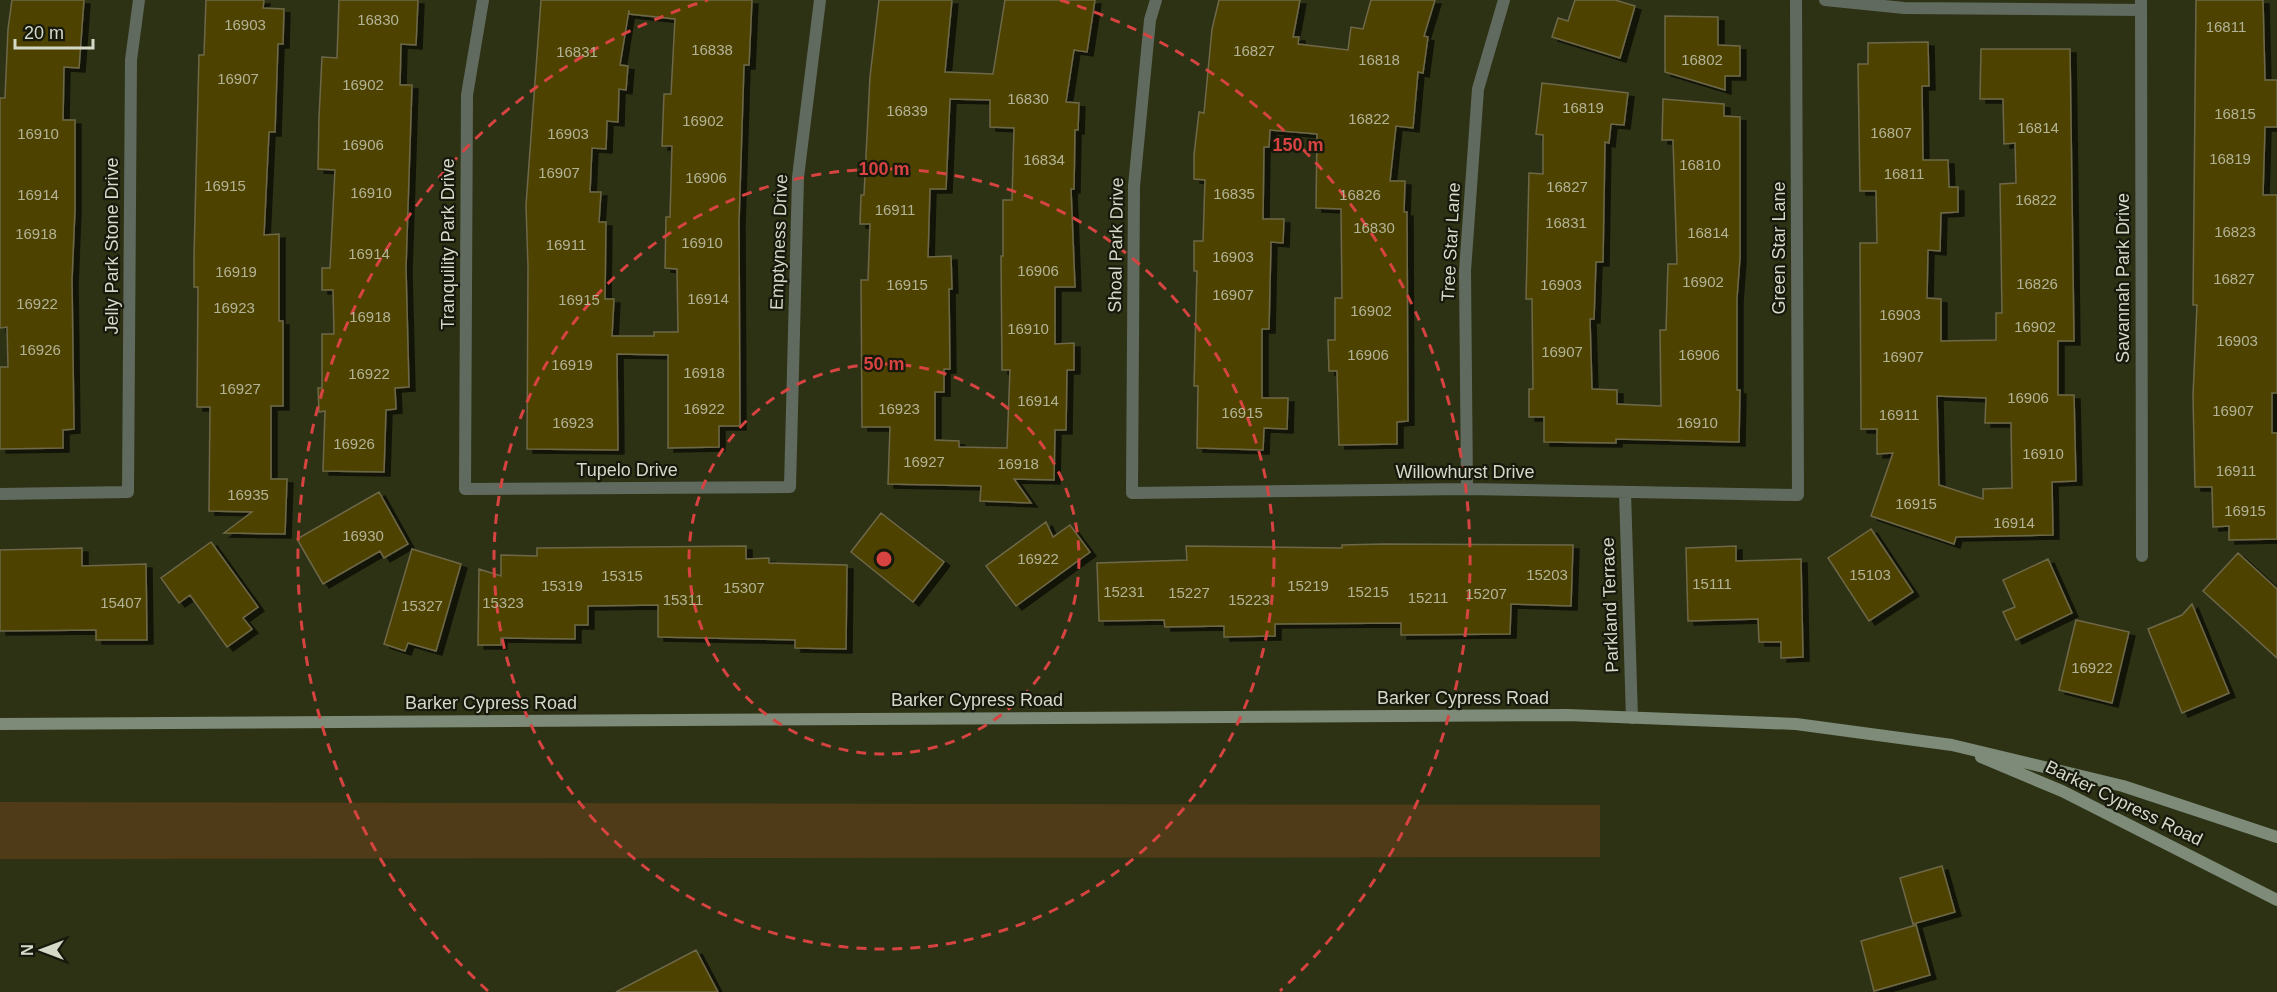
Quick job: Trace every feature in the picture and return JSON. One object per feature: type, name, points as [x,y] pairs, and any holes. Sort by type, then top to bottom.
[{"type":"street","name":"Jelly Park Stone Drive","points":[[0,494],[128,492],[131,60],[139,0]]},
{"type":"street","name":"Tranquility Park Drive","points":[[465,489],[467,95],[483,0]]},
{"type":"street","name":"Emptyness Drive","points":[[790,487],[798,177],[820,0]]},
{"type":"street","name":"Shoal Park Drive","points":[[1132,493],[1134,186],[1150,20],[1156,0]]},
{"type":"street","name":"Tree Star Lane","points":[[1467,489],[1465,271],[1478,89],[1504,0]]},
{"type":"street","name":"Green Star Lane","points":[[1796,0],[1798,495]]},
{"type":"street","points":[[1826,0],[1904,8],[2141,5]]},
{"type":"street","name":"Savannah Park Drive","points":[[2141,5],[2142,556]]},
{"type":"street","name":"Tupelo Drive","points":[[465,489],[790,487]]},
{"type":"street","name":"Willowhurst Drive","points":[[1132,493],[1467,489],[1798,495]]},
{"type":"street","name":"Parkland Terrace","points":[[1625,492],[1632,717]]},
{"type":"street","name":"Barker Cypress Road","points":[[0,724],[1567,715],[1796,724],[1952,745],[2123,786],[2277,837]]},
{"type":"street","name":"Barker Cypress Road","points":[[1952,745],[2062,791],[2277,900]]},
{"type":"shaded area","points":[[0,802],[1600,805],[1600,857],[0,859]]},
{"type":"building","points":[[12,0],[84,0],[79,68],[64,67],[63,120],[75,120],[75,209],[72,280],[74,429],[63,430],[63,448],[0,449],[0,367],[8,367],[7,327],[0,328],[0,98],[5,98],[8,29]]},
{"type":"building","points":[[206,0],[264,0],[263,8],[284,9],[283,44],[278,44],[275,132],[269,132],[264,235],[279,234],[279,321],[283,321],[283,406],[271,406],[271,479],[287,479],[285,534],[224,533],[252,512],[209,511],[210,407],[197,407],[198,287],[194,287],[199,55],[204,55]]},
{"type":"building","points":[[339,0],[418,0],[416,45],[401,44],[400,85],[412,85],[406,268],[409,387],[395,388],[396,409],[386,410],[384,472],[323,471],[325,411],[319,412],[318,388],[322,388],[322,334],[334,334],[333,290],[322,290],[322,268],[330,268],[335,170],[318,169],[319,118],[322,57],[337,58]]},
{"type":"building","points":[[541,0],[752,0],[749,65],[744,65],[739,222],[740,426],[719,426],[719,447],[668,448],[668,355],[617,354],[618,450],[527,449],[526,205]],"holes":[[[629,10],[629,14],[675,19],[671,94],[664,94],[662,146],[672,146],[670,217],[666,217],[665,268],[677,269],[678,332],[654,332],[654,336],[612,336],[614,299],[605,299],[606,222],[599,222],[601,192],[590,192],[592,148],[606,149],[607,121],[618,122],[619,89],[626,90],[628,66],[620,65]]]},
{"type":"building","points":[[879,0],[952,0],[945,72],[993,74],[1005,0],[1095,0],[1087,52],[1074,50],[1066,102],[1079,103],[1078,130],[1075,130],[1074,189],[1071,189],[1075,287],[1055,287],[1055,344],[1074,343],[1074,370],[1067,370],[1066,430],[1055,430],[1054,480],[1014,479],[1031,503],[980,501],[981,486],[888,484],[890,427],[862,427],[861,280],[868,280],[870,224],[860,224],[861,195],[864,195],[870,77]],"holes":[[[950,99],[990,100],[990,127],[1014,128],[1012,200],[1003,200],[1003,256],[1001,256],[1002,370],[1010,370],[1007,448],[959,447],[959,441],[935,440],[935,392],[944,392],[944,369],[950,369],[949,289],[952,289],[951,256],[928,257],[930,189],[946,189]]]},
{"type":"building","points":[[1219,0],[1300,0],[1293,37],[1299,37],[1298,44],[1348,50],[1351,27],[1363,29],[1371,0],[1435,0],[1424,36],[1428,37],[1423,73],[1418,72],[1413,128],[1396,126],[1390,181],[1405,181],[1404,212],[1407,212],[1408,421],[1397,422],[1397,444],[1339,445],[1337,371],[1329,371],[1328,340],[1335,340],[1335,298],[1342,298],[1341,209],[1316,208],[1317,134],[1270,130],[1269,147],[1264,147],[1263,219],[1284,219],[1283,243],[1271,242],[1269,329],[1262,329],[1262,398],[1288,398],[1287,429],[1264,428],[1263,450],[1197,448],[1198,386],[1194,386],[1197,271],[1194,271],[1194,241],[1203,241],[1205,180],[1194,179],[1194,155],[1199,112],[1204,113],[1212,29]]},
{"type":"building","points":[[1575,0],[1615,0],[1635,6],[1620,58],[1552,37],[1558,18],[1568,21]]},
{"type":"building","points":[[2196,0],[2263,0],[2265,80],[2277,80],[2277,127],[2265,127],[2263,195],[2277,195],[2277,393],[2272,393],[2272,433],[2277,433],[2277,539],[2229,540],[2229,526],[2213,527],[2212,487],[2195,487],[2193,396],[2197,305],[2193,305]]},
{"type":"building","points":[[1665,16],[1718,17],[1718,45],[1740,46],[1740,76],[1725,76],[1725,90],[1665,72]]},
{"type":"building","points":[[1928,42],[1929,86],[1922,86],[1923,160],[1948,160],[1949,187],[1958,187],[1958,212],[1941,213],[1940,251],[1928,250],[1927,298],[1941,299],[1941,341],[1996,340],[1996,313],[2002,313],[2000,184],[2016,183],[2015,143],[2004,144],[2003,99],[1980,99],[1981,49],[2070,49],[2074,341],[2058,341],[2058,395],[2074,395],[2076,481],[2052,482],[2053,535],[1956,537],[1954,544],[1871,516],[1893,453],[1877,454],[1877,429],[1861,429],[1860,243],[1877,243],[1876,191],[1860,191],[1858,64],[1868,64],[1868,43]],"holes":[[[1937,396],[1986,398],[1985,423],[2011,423],[2012,488],[1983,489],[1983,499],[1939,485]]]},
{"type":"building","points":[[1542,83],[1628,93],[1624,125],[1611,124],[1609,143],[1605,142],[1603,262],[1596,262],[1594,319],[1590,319],[1592,389],[1617,390],[1617,404],[1661,406],[1660,330],[1666,330],[1668,264],[1677,264],[1673,140],[1662,140],[1663,99],[1724,104],[1724,116],[1740,117],[1740,258],[1737,298],[1739,442],[1616,439],[1616,443],[1544,442],[1544,417],[1529,417],[1529,389],[1533,389],[1532,299],[1526,299],[1529,173],[1543,174],[1543,135],[1536,134]]},
{"type":"building","points":[[379,492],[408,544],[384,558],[380,551],[323,584],[297,539]]},
{"type":"building","points":[[881,513],[944,562],[913,602],[851,552]]},
{"type":"building","points":[[1046,522],[1053,537],[1070,525],[1090,552],[1016,606],[986,566]]},
{"type":"building","points":[[1871,529],[1913,592],[1869,621],[1828,558]]},
{"type":"building","points":[[211,542],[258,607],[243,618],[252,629],[227,647],[190,595],[179,603],[161,578]]},
{"type":"building","points":[[1342,545],[1573,545],[1571,606],[1511,604],[1510,634],[1401,635],[1401,623],[1275,624],[1275,636],[1224,637],[1224,626],[1165,627],[1164,620],[1099,621],[1097,563],[1187,560],[1186,546],[1342,548]]},
{"type":"building","points":[[746,546],[746,559],[769,558],[769,563],[847,565],[846,649],[795,648],[795,640],[658,637],[658,605],[588,606],[588,625],[575,625],[575,639],[501,638],[501,645],[478,645],[479,569],[501,576],[501,555],[537,556],[537,548]]},
{"type":"building","points":[[1736,546],[1736,561],[1801,559],[1803,657],[1781,658],[1781,642],[1759,642],[1758,619],[1688,621],[1686,548]]},
{"type":"building","points":[[82,548],[82,566],[146,564],[147,640],[96,640],[96,630],[0,631],[0,550]]},
{"type":"building","points":[[412,549],[461,564],[436,651],[408,643],[405,651],[384,644]]},
{"type":"building","points":[[2238,553],[2277,589],[2277,658],[2203,591]]},
{"type":"building","points":[[2048,559],[2072,613],[2016,640],[2003,612],[2015,607],[2003,580]]},
{"type":"building","points":[[2192,604],[2229,693],[2182,713],[2148,629],[2182,615]]},
{"type":"building","points":[[2076,620],[2129,632],[2112,703],[2059,690]]},
{"type":"building","points":[[1942,866],[1955,912],[1913,924],[1900,878]]},
{"type":"building","points":[[1916,925],[1930,975],[1874,991],[1861,941]]},
{"type":"building","points":[[696,950],[718,992],[616,992]]}]
